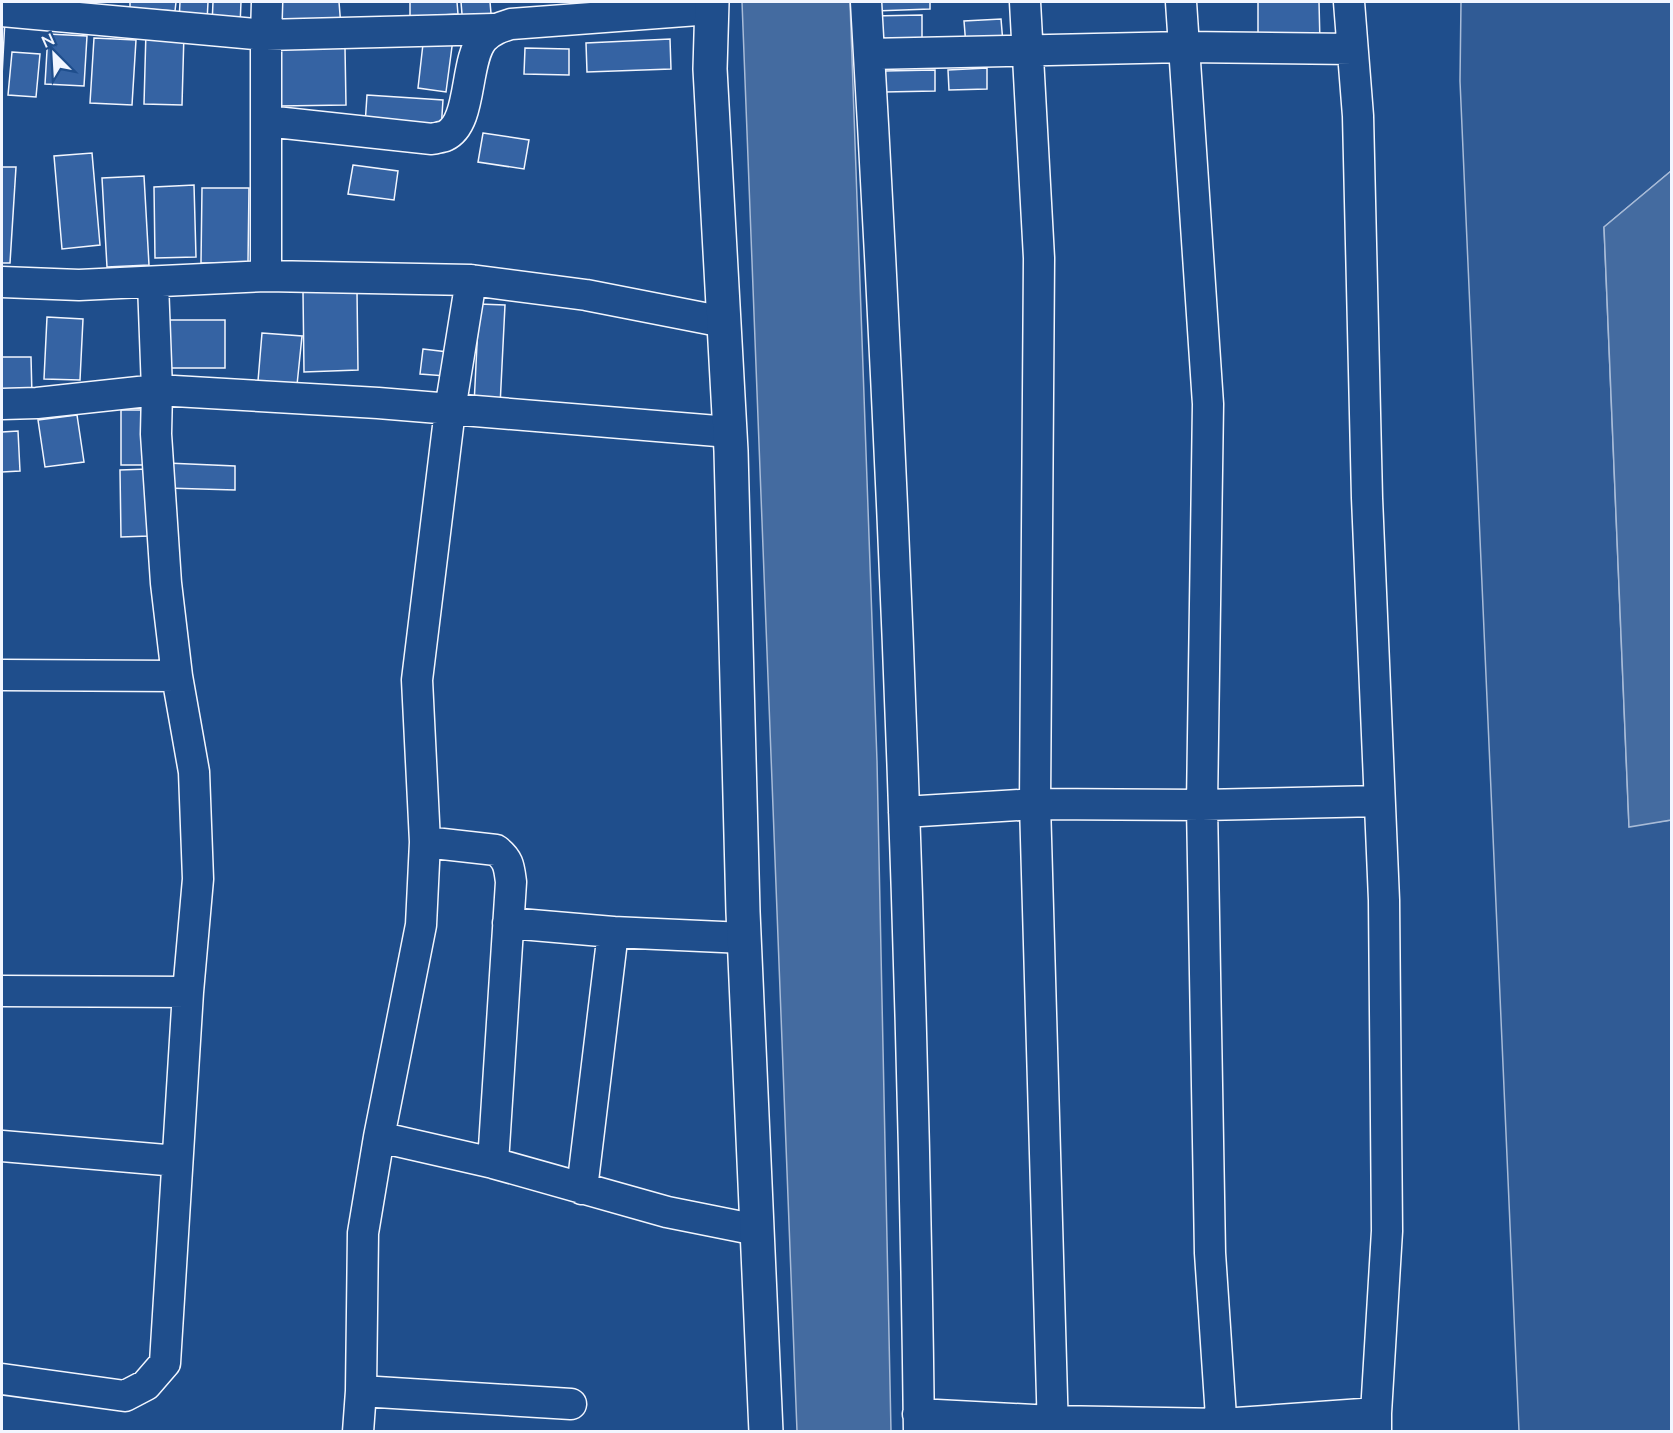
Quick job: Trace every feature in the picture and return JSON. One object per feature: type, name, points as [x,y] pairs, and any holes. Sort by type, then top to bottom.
[{"type":"street","points":[[266,276],[267,2]]},
{"type":"street","points":[[866,2],[897,592],[911,1038],[918,1423],[1222,1428],[1376,1422],[1387,1231],[1383,900],[1367,498],[1358,116],[1349,2]]},
{"type":"street","points":[[1025,2],[1039,258],[1035,804],[1052,1426]]},
{"type":"street","points":[[1181,2],[1208,404],[1202,805],[1210,1253],[1222,1428]]},
{"type":"street","points":[[2,11],[267,35],[494,30],[511,24],[586,10],[712,5],[710,69],[729,432],[744,938],[766,1431]]},
{"type":"street","points":[[266,121],[432,139],[446,135],[458,125],[476,53],[482,40],[494,30]]},
{"type":"street","points":[[869,54],[1184,46],[1352,49]]},
{"type":"street","points":[[2,282],[79,285],[266,276],[471,280],[586,295],[724,322]]},
{"type":"street","points":[[358,1431],[361,1391],[363,1233],[379,1137],[422,925],[425,842],[417,680],[450,410],[471,280]]},
{"type":"street","points":[[2,1379],[124,1396],[146,1385],[165,1363],[188,992],[198,879],[194,772],[177,675],[160,503],[156,434],[157,390],[153,283]]},
{"type":"street","points":[[2,404],[37,403],[157,390],[378,403],[729,432]]},
{"type":"street","points":[[2,675],[177,675]]},
{"type":"street","points":[[904,812],[1035,804],[1202,805],[1379,801]]},
{"type":"street","points":[[425,842],[496,850],[506,857],[511,882],[493,1163]]},
{"type":"street","points":[[508,923],[614,932],[744,938]]},
{"type":"street","points":[[582,1189],[614,932]]},
{"type":"street","points":[[2,991],[188,992]]},
{"type":"street","points":[[379,1137],[493,1163],[667,1212],[757,1230]]},
{"type":"street","points":[[2,1146],[177,1161]]},
{"type":"street","points":[[361,1391],[571,1404]]},
{"type":"shaded area","points":[[742,2],[850,2],[877,761],[891,1431],[797,1431]]},
{"type":"shaded area","points":[[1461,2],[1671,2],[1671,171],[1604,227],[1629,826],[1671,820],[1671,1431],[1519,1431],[1460,81]]},
{"type":"shaded area","points":[[1671,171],[1671,820],[1629,827],[1604,227]]},
{"type":"building","points":[[130,2],[176,2],[175,11],[130,8]]},
{"type":"building","points":[[180,2],[208,2],[207,22],[179,21]]},
{"type":"building","points":[[213,2],[241,2],[240,26],[212,25]]},
{"type":"building","points":[[276,2],[339,2],[341,27],[278,31]]},
{"type":"building","points":[[410,2],[457,2],[458,14],[410,17]]},
{"type":"building","points":[[461,2],[490,2],[492,25],[463,26]]},
{"type":"building","points":[[874,2],[930,2],[930,9],[875,11]]},
{"type":"building","points":[[1258,2],[1319,2],[1320,43],[1258,43]]},
{"type":"building","points":[[922,15],[922,42],[872,43],[872,16]]},
{"type":"building","points":[[2,18],[5,19],[2,76]]},
{"type":"building","points":[[1001,19],[1003,43],[966,46],[964,21]]},
{"type":"building","points":[[146,31],[184,33],[182,105],[144,104]]},
{"type":"building","points":[[48,34],[87,36],[84,86],[45,84]]},
{"type":"building","points":[[424,35],[453,39],[446,92],[418,88]]},
{"type":"building","points":[[94,38],[136,40],[132,105],[90,103]]},
{"type":"building","points":[[670,39],[671,69],[587,72],[586,43]]},
{"type":"building","points":[[345,48],[346,105],[279,106],[278,49]]},
{"type":"building","points":[[525,48],[569,49],[569,75],[524,74]]},
{"type":"building","points":[[12,52],[40,54],[36,97],[8,95]]},
{"type":"building","points":[[987,68],[987,89],[949,90],[948,70]]},
{"type":"building","points":[[935,70],[935,91],[884,92],[884,71]]},
{"type":"building","points":[[367,95],[443,100],[441,130],[365,125]]},
{"type":"building","points":[[483,133],[529,140],[524,169],[478,162]]},
{"type":"building","points":[[92,153],[100,245],[62,249],[54,156]]},
{"type":"building","points":[[353,165],[398,171],[394,200],[348,194]]},
{"type":"building","points":[[2,167],[16,167],[10,263],[2,263]]},
{"type":"building","points":[[144,176],[149,265],[107,267],[102,178]]},
{"type":"building","points":[[194,185],[196,257],[155,258],[154,187]]},
{"type":"building","points":[[202,188],[249,188],[248,263],[201,263]]},
{"type":"building","points":[[357,291],[358,370],[304,372],[303,292]]},
{"type":"building","points":[[479,304],[505,305],[500,406],[474,405]]},
{"type":"building","points":[[47,317],[83,319],[80,380],[44,379]]},
{"type":"building","points":[[163,320],[225,320],[225,368],[162,368]]},
{"type":"building","points":[[262,333],[302,336],[297,385],[258,381]]},
{"type":"building","points":[[423,349],[448,352],[446,376],[420,374]]},
{"type":"building","points":[[2,357],[31,357],[32,396],[2,396]]},
{"type":"building","points":[[121,410],[149,410],[149,465],[121,465]]},
{"type":"building","points":[[77,415],[84,462],[45,467],[38,420]]},
{"type":"building","points":[[18,431],[20,471],[2,472],[2,432]]},
{"type":"building","points":[[167,463],[235,466],[235,490],[166,488]]},
{"type":"building","points":[[148,469],[149,536],[121,537],[120,470]]}]
